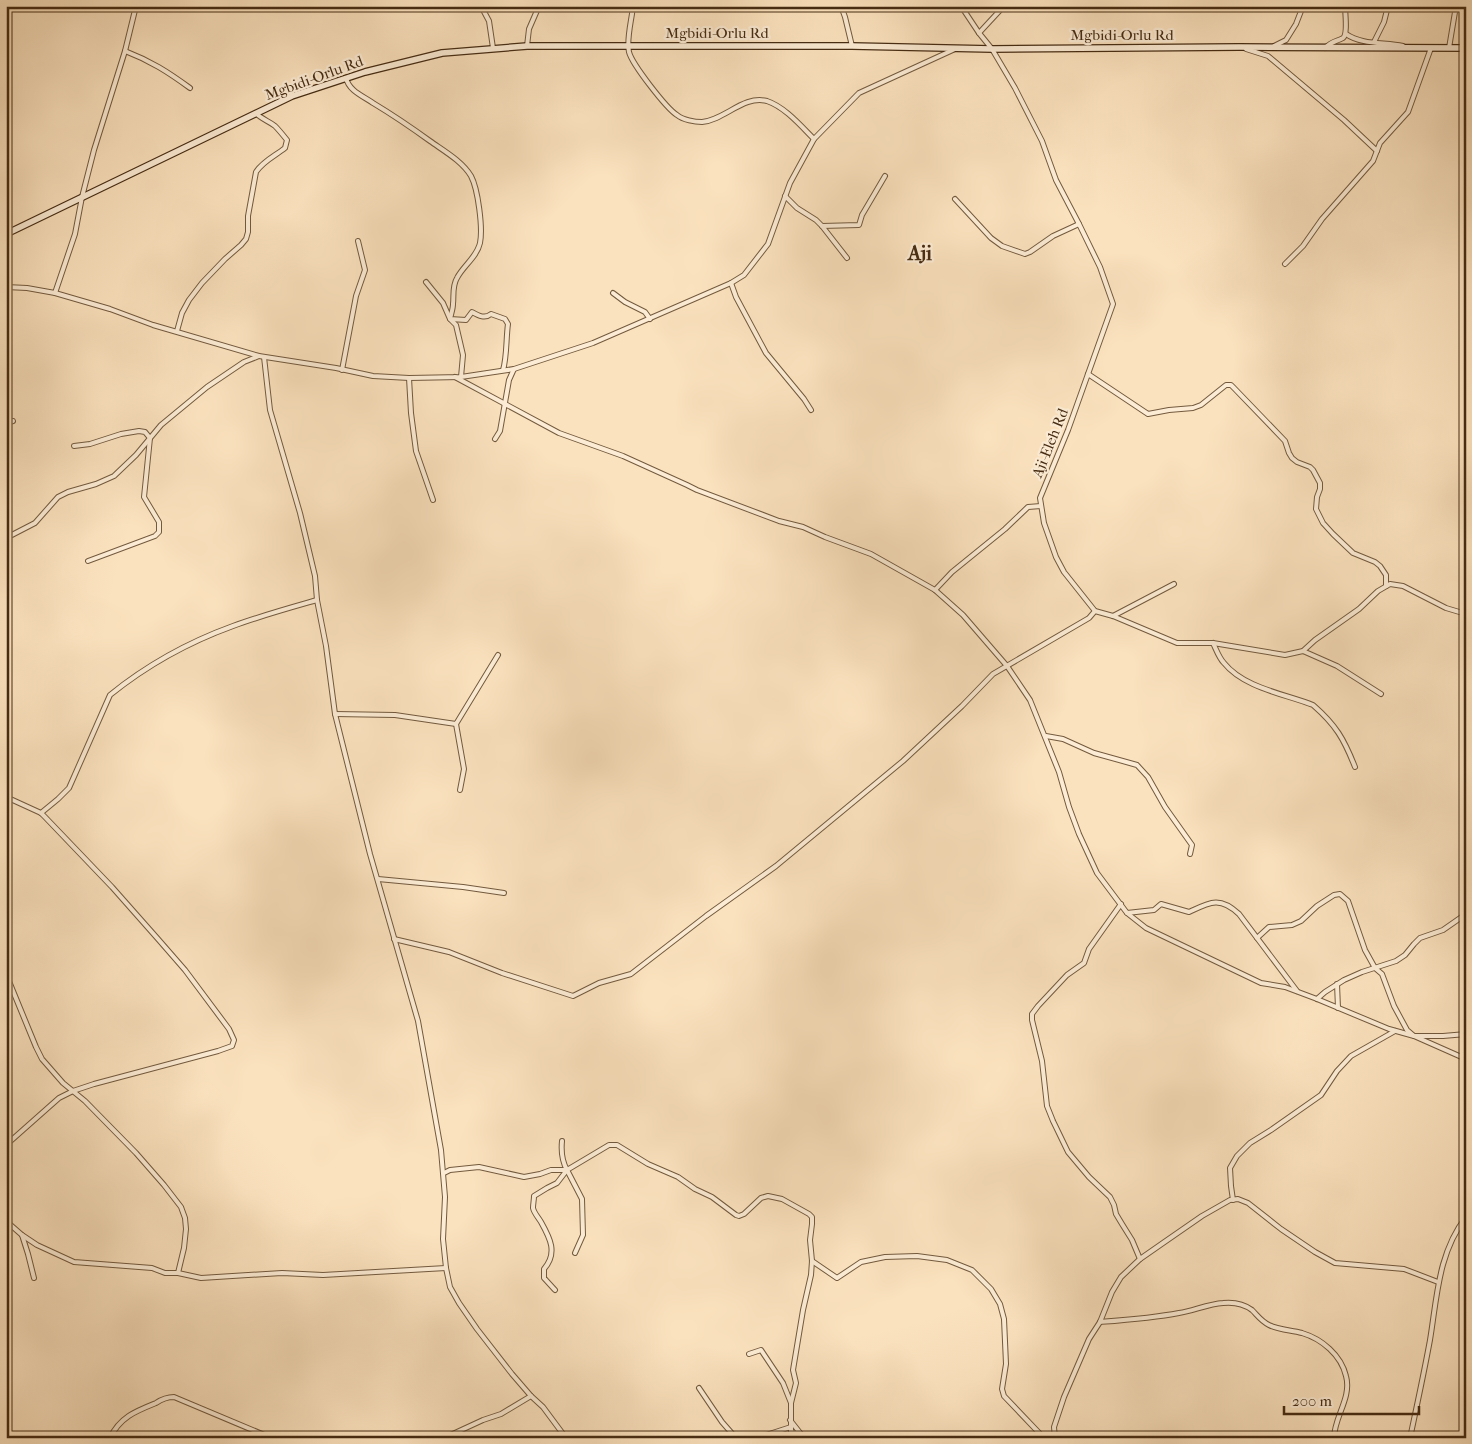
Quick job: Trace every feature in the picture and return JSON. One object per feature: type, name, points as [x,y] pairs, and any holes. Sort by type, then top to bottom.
[{"type":"main road","name":"Mgbidi-Orlu Rd","points":[[6,234],[292,96],[365,72],[442,53],[527,46],[628,45],[992,49],[1466,48]]},
{"type":"street","points":[[55,293],[75,234],[94,150],[125,52],[136,6]]},
{"type":"street","points":[[482,6],[489,21],[493,48]]},
{"type":"street","points":[[527,46],[530,29],[538,6]]},
{"type":"street","points":[[633,6],[628,45],[631,57],[666,104],[679,117],[701,122],[748,102],[758,100],[767,102],[785,112],[814,139]]},
{"type":"street","points":[[841,6],[852,46]]},
{"type":"street","name":"Aji-Eleh Rd","points":[[961,6],[978,34],[992,49],[1015,88],[1042,141],[1056,180],[1100,267],[1113,304],[1068,430],[1040,498],[1044,523],[1056,558],[1074,585],[1095,610]]},
{"type":"street","points":[[978,34],[1004,6]]},
{"type":"street","points":[[1272,47],[1286,40],[1296,24],[1303,6]]},
{"type":"street","points":[[1325,48],[1332,42],[1344,38],[1346,34],[1345,6]]},
{"type":"street","points":[[1374,42],[1384,22],[1388,6]]},
{"type":"street","points":[[1449,48],[1456,6]]},
{"type":"street","points":[[1346,34],[1352,38],[1416,48]]},
{"type":"street","points":[[1239,47],[1268,56],[1344,120],[1377,151]]},
{"type":"street","points":[[6,287],[27,288],[55,293],[110,309],[153,325],[259,356],[374,376],[409,378],[461,377],[514,369],[593,343],[731,283],[744,275],[768,244],[790,183],[814,139],[859,93],[957,48]]},
{"type":"street","points":[[1285,264],[1303,246],[1322,218],[1373,161],[1380,143],[1408,112],[1431,48]]},
{"type":"street","points":[[125,52],[144,58],[190,88]]},
{"type":"street","points":[[346,78],[349,86],[356,93],[448,153],[471,176],[478,201],[481,228],[480,244],[475,254],[456,278],[450,319]]},
{"type":"street","points":[[177,331],[182,313],[189,300],[208,277],[246,239],[256,172],[264,163],[285,148],[286,140],[284,135],[256,113]]},
{"type":"street","points":[[822,226],[859,225],[862,215],[885,176]]},
{"type":"street","points":[[785,196],[797,208],[816,220],[847,258]]},
{"type":"street","points":[[955,199],[991,238],[1002,246],[1025,254],[1053,236],[1079,224]]},
{"type":"street","points":[[342,370],[356,296],[364,270],[358,241]]},
{"type":"street","points":[[426,282],[443,303],[450,319],[456,325],[463,355],[461,377]]},
{"type":"street","points":[[731,283],[766,353],[804,398],[811,410]]},
{"type":"street","points":[[613,293],[625,302],[645,312],[650,319]]},
{"type":"street","points":[[450,319],[466,320],[472,312],[479,316],[488,317],[491,314],[504,319],[508,324],[505,347],[506,359],[503,370]]},
{"type":"street","points":[[6,538],[34,523],[58,497],[114,476],[136,455],[161,425],[207,387],[244,362],[259,356]]},
{"type":"street","points":[[264,357],[270,410],[300,513],[314,576],[326,646],[334,714],[358,811],[418,1021],[442,1150],[445,1197],[443,1239],[450,1287],[462,1308],[512,1374],[543,1407],[566,1438]]},
{"type":"street","points":[[495,440],[500,431],[504,404],[514,369]]},
{"type":"street","points":[[1088,374],[1148,414],[1193,408],[1201,405],[1226,385],[1231,385],[1285,441],[1292,458],[1313,470],[1320,483],[1320,489],[1316,497],[1316,509],[1323,523],[1354,554],[1375,562],[1380,566],[1386,575],[1386,586]]},
{"type":"street","points":[[455,377],[559,433],[623,456],[697,490],[779,521],[803,527],[871,554],[935,590],[963,615],[1008,666],[1030,700],[1046,736],[1079,834],[1097,873],[1127,913],[1146,928],[1262,983],[1285,987],[1317,998],[1395,1031],[1414,1036],[1466,1059]]},
{"type":"street","points":[[409,378],[416,451],[433,500]]},
{"type":"street","points":[[6,423],[13,421]]},
{"type":"street","points":[[74,446],[90,444],[121,434],[139,431],[145,432],[150,438],[144,496],[159,522],[159,532],[155,536],[88,561]]},
{"type":"street","points":[[935,590],[952,572],[999,534],[1028,507],[1041,506]]},
{"type":"street","points":[[1112,616],[1174,584]]},
{"type":"street","points":[[394,939],[449,952],[502,973],[573,996],[600,983],[631,974],[706,916],[776,866],[903,761],[993,674],[1089,618],[1095,610],[1177,643],[1213,643],[1286,655],[1303,651],[1386,586],[1395,584],[1403,586],[1446,608],[1466,614]]},
{"type":"street","points":[[41,813],[58,800],[69,788],[110,695],[122,685],[177,650],[234,626],[317,600]]},
{"type":"street","points":[[1213,643],[1224,663],[1232,671],[1250,682],[1313,705],[1320,711],[1331,721],[1341,735],[1355,767]]},
{"type":"street","points":[[1303,651],[1337,666],[1381,694]]},
{"type":"street","points":[[460,790],[464,769],[456,724],[498,655]]},
{"type":"street","points":[[334,714],[395,715],[456,724]]},
{"type":"street","points":[[1046,736],[1062,739],[1094,753],[1137,765],[1148,777],[1192,845],[1190,854]]},
{"type":"street","points":[[6,797],[41,813],[112,887],[164,945],[204,995],[234,1040],[232,1046],[218,1052],[94,1084],[58,1098],[6,1145]]},
{"type":"street","points":[[378,878],[504,893]]},
{"type":"street","points":[[1257,938],[1268,927],[1292,925],[1301,921],[1317,906],[1334,895],[1340,894],[1348,901],[1365,950],[1375,968],[1382,974],[1394,1006],[1407,1030],[1414,1036],[1466,1034]]},
{"type":"street","points":[[1127,913],[1154,910],[1161,904],[1188,912],[1206,904],[1224,903],[1239,914],[1299,993]]},
{"type":"street","points":[[1121,904],[1089,949],[1084,963],[1067,975],[1038,1006],[1032,1014],[1032,1020],[1042,1061],[1047,1106],[1053,1121],[1068,1152],[1089,1177],[1110,1197],[1116,1214],[1132,1240],[1140,1259]]},
{"type":"street","points":[[1317,998],[1337,984],[1362,972],[1396,961],[1405,955],[1420,938],[1443,930],[1466,914]]},
{"type":"street","points":[[6,974],[42,1059],[63,1083],[100,1116],[136,1154],[181,1206],[186,1229],[178,1273]]},
{"type":"street","points":[[1337,984],[1338,1008]]},
{"type":"street","points":[[1233,1200],[1230,1168],[1237,1156],[1250,1143],[1296,1114],[1321,1095],[1337,1071],[1351,1056],[1395,1031]]},
{"type":"street","points":[[562,1142],[561,1151],[564,1164],[582,1199],[583,1236],[574,1253]]},
{"type":"street","points":[[555,1290],[544,1278],[544,1269],[550,1262],[552,1249],[533,1210],[534,1196],[557,1183],[567,1170],[609,1145],[615,1144],[648,1164],[682,1180],[736,1215],[744,1214],[761,1198],[766,1196],[782,1199],[809,1214],[812,1217],[810,1240],[812,1261],[793,1370],[796,1383],[791,1403],[790,1438]]},
{"type":"street","points":[[444,1173],[457,1169],[479,1167],[524,1176],[540,1174],[551,1170],[567,1170]]},
{"type":"street","points":[[1055,1438],[1054,1427],[1064,1397],[1089,1339],[1100,1322],[1112,1292],[1121,1276],[1140,1259],[1202,1216],[1230,1200],[1238,1199],[1248,1203],[1281,1229],[1335,1263],[1404,1269],[1438,1282]]},
{"type":"street","points":[[1410,1438],[1427,1357],[1438,1282],[1447,1248],[1466,1217]]},
{"type":"street","points":[[6,1221],[37,1245],[74,1262],[152,1268],[165,1274],[178,1273],[201,1278],[282,1273],[322,1275],[446,1268]]},
{"type":"street","points":[[22,1235],[34,1278]]},
{"type":"street","points":[[812,1261],[837,1278],[861,1262],[884,1257],[917,1256],[947,1260],[972,1270],[991,1289],[1000,1304],[1004,1319],[1006,1364],[1002,1389],[1004,1396],[1044,1438]]},
{"type":"street","points":[[1100,1322],[1178,1313],[1223,1303],[1239,1304],[1250,1309],[1261,1321],[1272,1327],[1303,1333],[1320,1341],[1339,1359],[1347,1377],[1344,1402],[1334,1431],[1334,1438]]},
{"type":"street","points":[[749,1354],[761,1350],[783,1383],[791,1403]]},
{"type":"street","points":[[699,1388],[722,1422],[736,1438]]},
{"type":"street","points":[[444,1438],[501,1414],[531,1396]]},
{"type":"street","points":[[110,1438],[123,1420],[138,1410],[167,1397],[174,1397],[267,1437],[275,1438]]},
{"type":"street","points":[[790,1420],[801,1434]]},
{"type":"street","points":[[757,1438],[791,1429],[807,1438]]},
{"type":"district","name":"Aji","points":[[920,253]]}]
